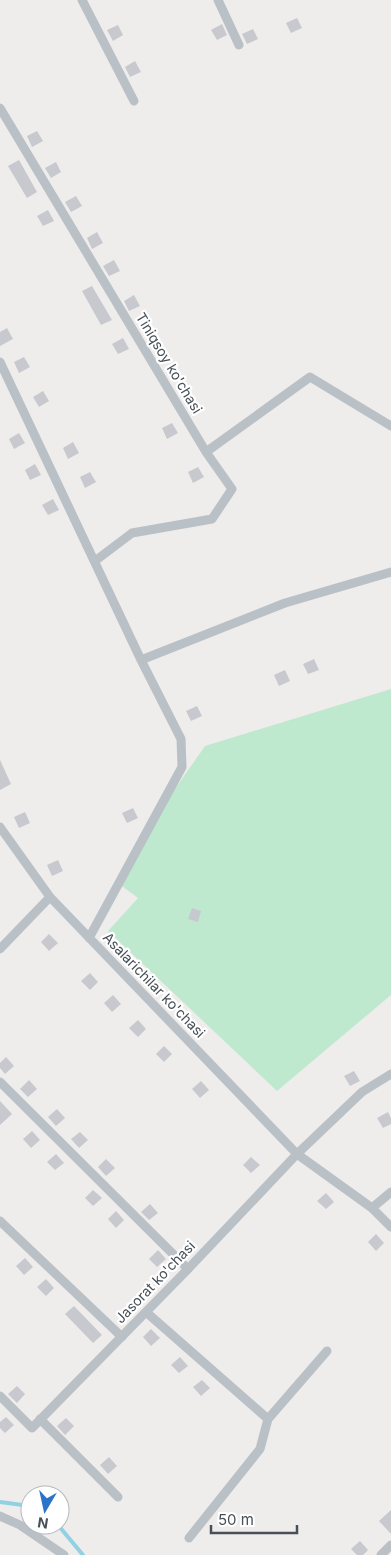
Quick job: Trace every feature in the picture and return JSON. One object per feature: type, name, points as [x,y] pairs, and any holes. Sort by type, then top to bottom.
[{"type":"street","points":[[82,0],[134,101]]},
{"type":"street","points":[[218,0],[239,45]]},
{"type":"street","name":"Tiniqsoy ko'chasi","points":[[0,108],[206,452],[232,489],[212,519],[132,533],[95,561]]},
{"type":"street","points":[[0,362],[141,660],[181,739],[182,767],[89,938]]},
{"type":"street","points":[[206,452],[310,378],[391,426]]},
{"type":"street","points":[[141,660],[285,604],[391,572]]},
{"type":"street","name":"Asalarichilar ko'chasi","points":[[0,827],[50,897],[297,1154],[372,1208],[391,1227]]},
{"type":"street","points":[[0,949],[50,897]]},
{"type":"street","name":"Jasorat ko'chasi","points":[[0,1396],[32,1428],[188,1269],[297,1154],[362,1092],[391,1074]]},
{"type":"street","points":[[0,1082],[188,1269]]},
{"type":"street","points":[[372,1208],[391,1192]]},
{"type":"street","points":[[0,1221],[122,1337]]},
{"type":"street","points":[[146,1312],[268,1418]]},
{"type":"street","points":[[189,1538],[260,1449],[268,1418],[327,1351]]},
{"type":"street","points":[[40,1419],[118,1497]]},
{"type":"street","points":[[0,1516],[20,1525],[64,1555]]},
{"type":"street","points":[[382,1555],[391,1545]]},
{"type":"green space","points":[[391,689],[391,995],[277,1091],[108,931],[138,898],[122,886],[163,806],[205,746]]},
{"type":"building","points":[[297,18],[302,28],[291,33],[286,23]]},
{"type":"building","points":[[222,24],[227,35],[217,40],[211,30]]},
{"type":"building","points":[[118,25],[123,35],[113,41],[107,30]]},
{"type":"building","points":[[253,29],[258,39],[247,44],[242,34]]},
{"type":"building","points":[[135,61],[141,72],[130,77],[125,67]]},
{"type":"building","points":[[37,131],[43,141],[32,147],[27,136]]},
{"type":"building","points":[[19,160],[37,192],[27,198],[8,166]]},
{"type":"building","points":[[56,162],[61,172],[51,178],[45,168]]},
{"type":"building","points":[[76,196],[82,206],[71,212],[65,202]]},
{"type":"building","points":[[48,210],[54,221],[43,226],[37,216]]},
{"type":"building","points":[[97,232],[103,243],[92,249],[87,238]]},
{"type":"building","points":[[114,260],[120,271],[109,276],[103,266]]},
{"type":"building","points":[[92,286],[112,320],[101,325],[82,291]]},
{"type":"building","points":[[134,295],[140,306],[129,311],[124,301]]},
{"type":"building","points":[[7,328],[13,339],[0,346],[0,332]]},
{"type":"building","points":[[123,338],[129,349],[118,354],[112,344]]},
{"type":"building","points":[[24,357],[30,367],[19,373],[14,362]]},
{"type":"building","points":[[43,391],[49,401],[39,407],[33,397]]},
{"type":"building","points":[[172,423],[178,433],[167,439],[162,428]]},
{"type":"building","points":[[19,433],[25,443],[14,449],[9,439]]},
{"type":"building","points":[[73,442],[79,453],[68,459],[63,448]]},
{"type":"building","points":[[35,464],[41,475],[30,480],[25,470]]},
{"type":"building","points":[[198,467],[204,477],[193,483],[188,472]]},
{"type":"building","points":[[90,472],[96,482],[85,488],[80,477]]},
{"type":"building","points":[[53,499],[59,510],[48,515],[42,505]]},
{"type":"building","points":[[314,659],[319,670],[308,674],[303,664]]},
{"type":"building","points":[[285,670],[290,681],[279,686],[274,675]]},
{"type":"building","points":[[197,706],[202,716],[191,721],[186,711]]},
{"type":"building","points":[[0,760],[11,784],[0,790]]},
{"type":"building","points":[[133,808],[138,818],[127,823],[122,813]]},
{"type":"building","points":[[25,812],[30,823],[19,828],[14,817]]},
{"type":"building","points":[[58,860],[63,871],[52,876],[47,865]]},
{"type":"building","points":[[192,908],[201,911],[198,922],[188,919]]},
{"type":"building","points":[[49,934],[58,943],[49,951],[41,942]]},
{"type":"building","points":[[90,973],[98,982],[90,990],[81,981]]},
{"type":"building","points":[[113,995],[121,1004],[112,1012],[104,1003]]},
{"type":"building","points":[[138,1020],[146,1029],[138,1037],[129,1028]]},
{"type":"building","points":[[164,1046],[172,1054],[164,1062],[156,1054]]},
{"type":"building","points":[[6,1057],[14,1066],[5,1074],[0,1068],[0,1063]]},
{"type":"building","points":[[354,1071],[360,1081],[350,1086],[344,1076]]},
{"type":"building","points":[[29,1080],[37,1089],[28,1097],[20,1089]]},
{"type":"building","points":[[201,1081],[209,1090],[200,1098],[192,1089]]},
{"type":"building","points":[[0,1101],[12,1114],[0,1125]]},
{"type":"building","points":[[57,1109],[65,1118],[56,1126],[48,1117]]},
{"type":"building","points":[[388,1112],[391,1124],[383,1128],[377,1118]]},
{"type":"building","points":[[32,1131],[40,1140],[31,1148],[23,1139]]},
{"type":"building","points":[[80,1132],[88,1140],[79,1148],[71,1139]]},
{"type":"building","points":[[56,1154],[64,1163],[55,1170],[47,1162]]},
{"type":"building","points":[[251,1157],[260,1165],[251,1173],[243,1165]]},
{"type":"building","points":[[106,1159],[115,1168],[106,1176],[98,1167]]},
{"type":"building","points":[[93,1190],[102,1198],[93,1206],[85,1198]]},
{"type":"building","points":[[326,1193],[334,1202],[326,1209],[317,1201]]},
{"type":"building","points":[[150,1204],[158,1213],[149,1220],[141,1212]]},
{"type":"building","points":[[116,1211],[124,1220],[116,1228],[108,1219]]},
{"type":"building","points":[[376,1234],[384,1243],[376,1251],[368,1242]]},
{"type":"building","points":[[158,1250],[166,1259],[157,1267],[149,1259]]},
{"type":"building","points":[[25,1258],[33,1267],[24,1275],[16,1266]]},
{"type":"building","points":[[46,1279],[54,1288],[46,1296],[37,1287]]},
{"type":"building","points":[[74,1306],[102,1335],[93,1343],[65,1314]]},
{"type":"building","points":[[151,1329],[160,1338],[151,1346],[143,1337]]},
{"type":"building","points":[[180,1357],[188,1366],[179,1373],[171,1365]]},
{"type":"building","points":[[202,1380],[210,1388],[201,1396],[193,1387]]},
{"type":"building","points":[[17,1386],[25,1394],[17,1403],[8,1394]]},
{"type":"building","points":[[6,1417],[14,1425],[5,1433],[0,1428],[0,1422]]},
{"type":"building","points":[[66,1418],[74,1426],[65,1435],[57,1426]]},
{"type":"building","points":[[109,1457],[117,1466],[108,1474],[100,1465]]},
{"type":"building","points":[[391,1510],[391,1534],[379,1521]]},
{"type":"building","points":[[360,1541],[368,1550],[363,1555],[357,1555],[351,1549]]},
{"type":"waterway","points":[[0,1502],[20,1505]]},
{"type":"waterway","points":[[66,1535],[83,1555]]}]
